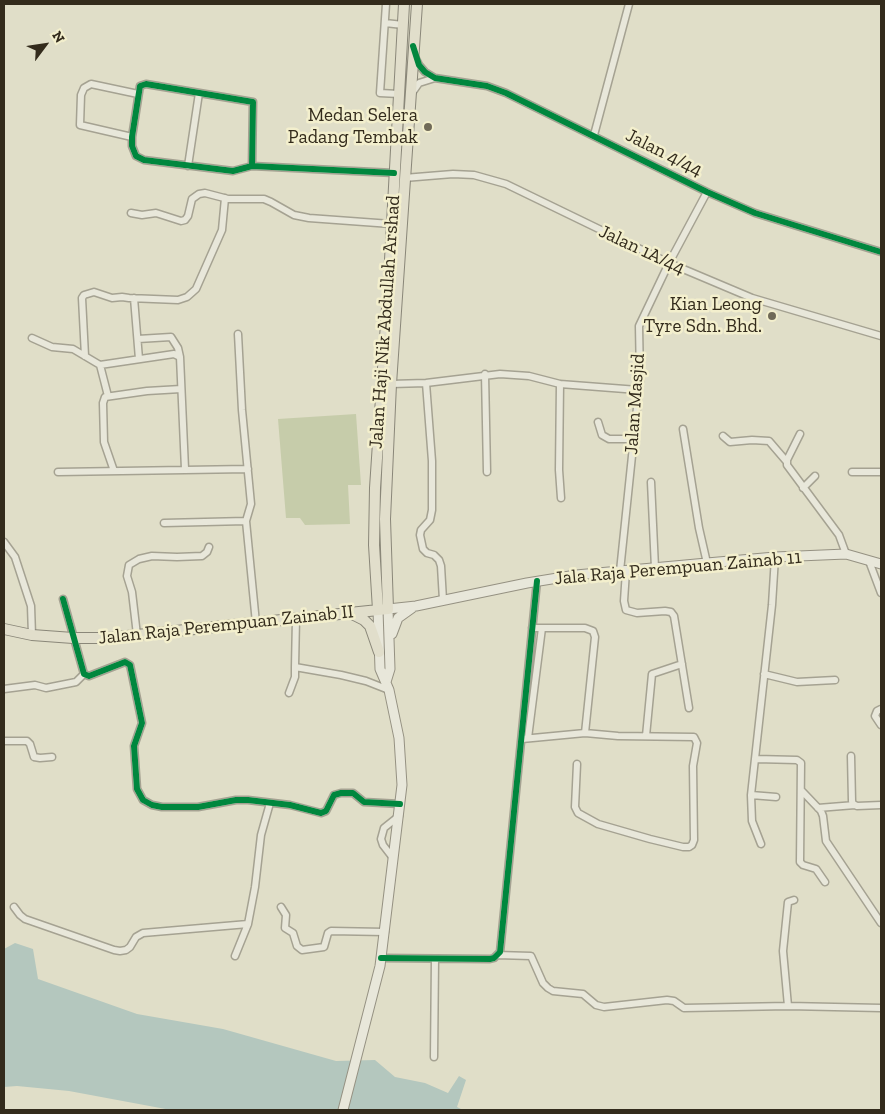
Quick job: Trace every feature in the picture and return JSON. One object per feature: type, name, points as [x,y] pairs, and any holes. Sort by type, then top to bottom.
[{"type":"main road","name":"Jalan Haji Nik Abdullah Arshad","points":[[388,609],[385,519],[399,175],[399,94],[404,4]]},
{"type":"main road","name":"Jalan Haji Nik Abdullah Arshad","points":[[378,610],[374,545],[375,488],[391,224],[411,96],[417,4]]},
{"type":"main road","name":"Jala Raja Perempuan Zainab 11","points":[[388,609],[416,606],[537,581],[576,575],[775,557],[846,554],[881,564]]},
{"type":"main road","points":[[389,647],[398,618],[416,606]]},
{"type":"main road","name":"Jalan Raja Perempuan Zainab II","points":[[4,629],[32,635],[108,638],[388,609]]},
{"type":"main road","points":[[388,609],[390,669],[388,686]]},
{"type":"main road","points":[[342,1110],[370,1009],[381,958],[400,804],[402,760],[388,686],[380,669],[378,610]]},
{"type":"main road","points":[[349,612],[364,620],[370,626],[379,652]]},
{"type":"street","points":[[386,4],[380,93],[399,94]]},
{"type":"street","points":[[594,135],[629,4]]},
{"type":"street","points":[[385,23],[403,25]]},
{"type":"street","points":[[413,46],[419,65],[425,72],[435,78]]},
{"type":"street","points":[[411,96],[414,88],[419,83],[435,78]]},
{"type":"street","name":"Jalan 4/44","points":[[435,78],[487,86],[506,93],[707,192],[755,213],[881,252]]},
{"type":"street","points":[[138,94],[91,84],[84,88],[81,95],[80,125],[132,137],[140,86],[146,84],[253,102],[252,166]]},
{"type":"street","points":[[188,166],[199,93]]},
{"type":"street","name":"Jalan 1A/44","points":[[132,137],[132,146],[136,156],[144,160],[188,166],[233,171],[252,166],[399,175],[474,175],[506,184],[669,263],[752,298],[881,336]]},
{"type":"street","points":[[131,213],[142,215],[156,213],[185,220],[188,216],[192,199],[205,192],[225,198],[244,200],[264,199],[294,215],[309,218],[391,224]]},
{"type":"street","name":"Jalan Masjid","points":[[682,664],[674,616],[671,612],[631,612],[625,608],[623,571],[640,379],[639,326],[669,263],[707,192]]},
{"type":"street","points":[[85,356],[82,298],[84,295],[94,292],[110,298],[122,296],[178,300],[192,294],[199,284],[222,230],[225,198]]},
{"type":"street","points":[[134,298],[139,359]]},
{"type":"street","points":[[238,334],[251,504],[246,521],[256,623]]},
{"type":"street","points":[[138,340],[171,337],[178,348],[186,469]]},
{"type":"street","points":[[32,338],[52,347],[73,350],[100,365],[174,354],[180,357]]},
{"type":"street","points":[[100,365],[108,396]]},
{"type":"street","points":[[391,384],[426,383],[485,374],[500,374],[529,376],[560,384],[638,390]]},
{"type":"street","points":[[485,374],[487,472]]},
{"type":"street","points":[[426,383],[432,461],[432,510],[430,520],[421,530],[420,536],[423,549],[437,556],[439,560],[443,600]]},
{"type":"street","points":[[560,384],[559,470],[561,498]]},
{"type":"street","points":[[114,471],[104,442],[104,399],[108,396],[181,389]]},
{"type":"street","points":[[598,422],[602,434],[608,439],[634,439]]},
{"type":"street","points":[[683,430],[699,528],[708,563]]},
{"type":"street","points":[[786,462],[800,434]]},
{"type":"street","points":[[723,436],[730,442],[758,440],[769,442],[786,462],[839,536],[846,554]]},
{"type":"street","points":[[58,472],[186,469],[248,470]]},
{"type":"street","points":[[852,472],[881,472]]},
{"type":"street","points":[[803,488],[815,476]]},
{"type":"street","points":[[650,482],[654,568]]},
{"type":"street","points":[[164,523],[246,521]]},
{"type":"street","points":[[4,542],[15,557],[31,606],[32,635]]},
{"type":"street","points":[[137,635],[132,592],[127,576],[129,565],[139,559],[152,556],[202,556],[207,552],[208,547]]},
{"type":"street","points":[[762,844],[752,821],[751,796],[772,605],[775,557]]},
{"type":"street","points":[[869,560],[881,593]]},
{"type":"street","points":[[525,739],[537,581]]},
{"type":"street","points":[[63,599],[84,674]]},
{"type":"street","points":[[289,693],[295,678],[296,619]]},
{"type":"street","points":[[532,628],[585,628],[591,630],[595,636],[585,733]]},
{"type":"street","points":[[498,955],[501,947],[525,739],[542,628]]},
{"type":"street","points":[[84,674],[89,676],[125,662],[130,665],[142,723],[134,746],[137,789],[143,800],[152,805],[162,807],[198,807],[236,800],[290,805],[321,813],[326,810],[334,795],[341,793],[353,793],[364,802],[400,804]]},
{"type":"street","points":[[646,736],[652,674],[682,664],[689,708]]},
{"type":"street","points":[[296,667],[388,686]]},
{"type":"street","points":[[4,688],[35,685],[46,688],[76,682],[84,674]]},
{"type":"street","points":[[764,674],[797,682],[835,680]]},
{"type":"street","points":[[881,709],[875,714],[881,725]]},
{"type":"street","points":[[525,739],[585,733],[618,736],[694,737],[697,743],[692,766],[694,840],[692,845],[683,847],[598,824],[578,814],[575,807],[578,764]]},
{"type":"street","points":[[4,740],[27,741],[30,744],[34,757],[52,758]]},
{"type":"street","points":[[851,756],[852,801],[855,805]]},
{"type":"street","points":[[756,759],[799,760],[802,765],[800,862],[803,865],[816,869],[825,882]]},
{"type":"street","points":[[801,790],[823,816],[825,840],[881,923]]},
{"type":"street","points":[[751,796],[776,798]]},
{"type":"street","points":[[235,956],[248,924],[255,887],[261,835],[270,803]]},
{"type":"street","points":[[818,808],[881,805]]},
{"type":"street","points":[[394,858],[381,839],[384,828],[399,816]]},
{"type":"street","points":[[788,1006],[783,951],[788,902],[794,900]]},
{"type":"street","points":[[14,907],[25,919],[120,951],[130,947],[136,937],[143,933],[248,924]]},
{"type":"street","points":[[281,907],[286,915],[285,928],[293,933],[296,946],[302,950],[324,947],[328,934],[331,931],[384,932]]},
{"type":"street","points":[[381,958],[490,959],[498,955],[531,956],[543,983],[548,988],[553,991],[582,994],[604,1007],[667,1000],[674,1001],[684,1008],[788,1006],[881,1008]]},
{"type":"street","points":[[434,1057],[435,959]]},
{"type":"green space","points":[[356,414],[361,485],[348,485],[350,524],[305,525],[300,518],[286,518],[278,419]]},
{"type":"shaded area","points":[[15,943],[33,949],[38,979],[137,1014],[223,1029],[336,1061],[375,1060],[395,1077],[425,1083],[448,1093],[459,1076],[466,1080],[457,1107],[463,1110],[171,1110],[69,1091],[17,1086],[4,1087],[4,949]]},
{"type":"cycle path","points":[[413,46],[419,65],[425,72],[435,78],[487,86],[506,93],[707,192],[755,213],[881,252]]},
{"type":"cycle path","points":[[252,166],[253,102],[146,84],[140,86],[132,146],[136,156],[144,160],[233,171],[252,166],[394,173]]},
{"type":"cycle path","points":[[381,958],[490,959],[500,952],[537,581]]},
{"type":"cycle path","points":[[63,599],[84,674],[89,676],[125,662],[130,665],[142,723],[134,746],[137,789],[143,800],[152,805],[162,807],[198,807],[236,800],[248,800],[290,805],[321,813],[326,811],[334,795],[353,793],[364,802],[400,804]]},
{"type":"place","name":"Medan Selera Padang Tembak","points":[[428,127]]},
{"type":"place","name":"Kian Leong Tyre Sdn. Bhd.","points":[[772,316]]}]
